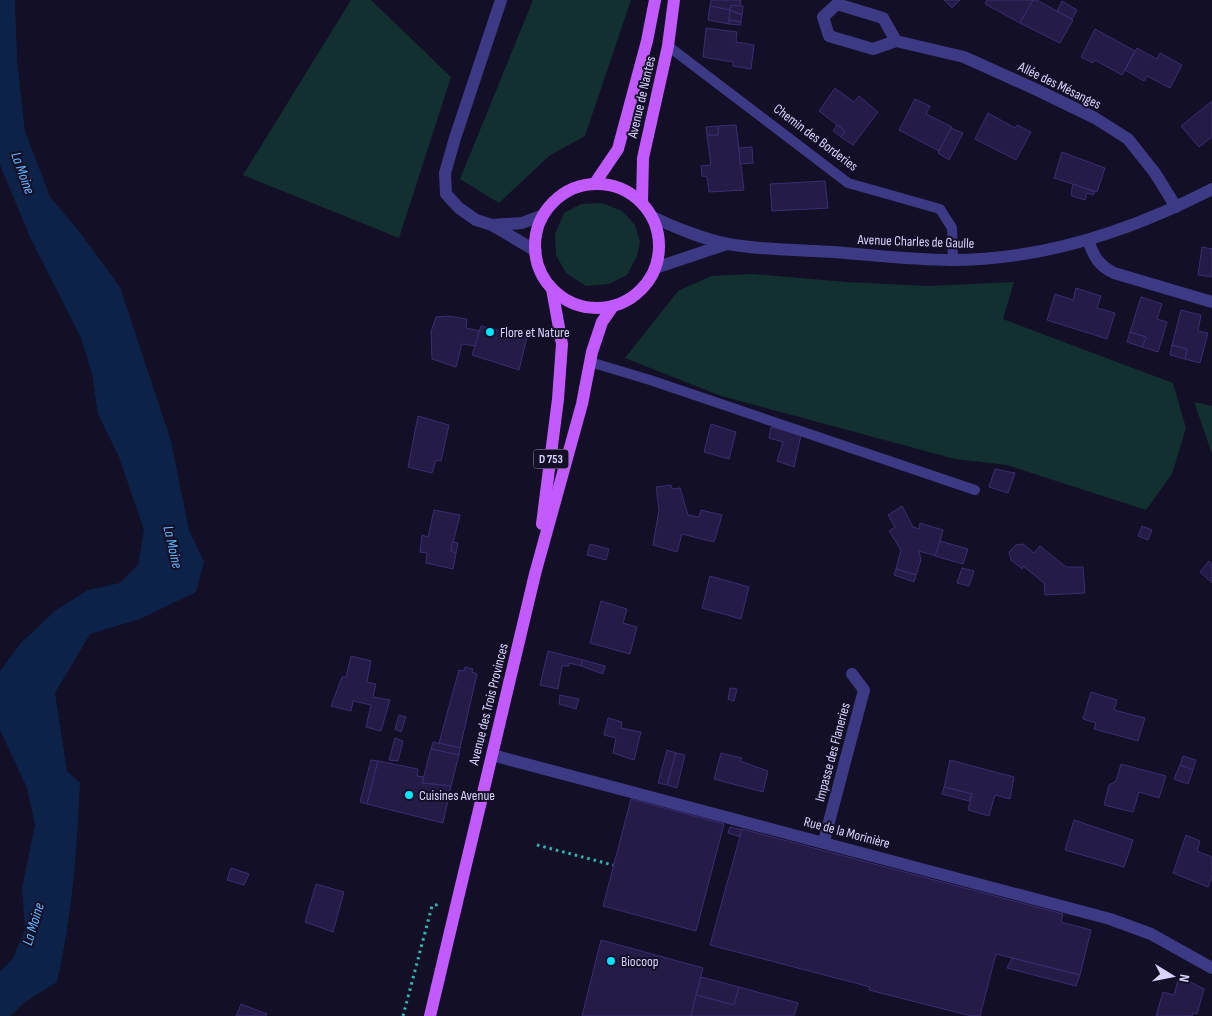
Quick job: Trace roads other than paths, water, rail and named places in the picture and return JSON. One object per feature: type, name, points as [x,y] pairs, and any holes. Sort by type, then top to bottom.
[{"type":"main road","name":"Avenue de Nantes","points":[[595,183],[618,149],[647,41],[655,0]]},
{"type":"main road","name":"Avenue de Nantes","points":[[642,202],[643,158],[668,46],[674,0]]},
{"type":"main road","points":[[595,183],[620,187],[642,202],[653,217],[659,242],[656,268],[646,285],[631,298],[613,306],[596,308],[580,306],[565,299],[552,289],[541,273],[536,251],[535,235],[543,215],[556,198],[574,187],[595,183]]},
{"type":"main road","name":"Avenue des Trois Provinces","points":[[535,574],[558,399],[562,344],[552,289]]},
{"type":"main road","name":"Avenue des Trois Provinces","points":[[434,1015],[457,899],[535,574],[582,404],[590,362],[602,322],[613,306]]},
{"type":"street","points":[[501,0],[445,173],[446,194],[452,202],[476,220],[492,225],[536,251]]},
{"type":"street","points":[[837,4],[883,18],[896,41],[873,49],[829,36],[823,17],[837,4]]},
{"type":"street","name":"Allée des Mésanges","points":[[896,41],[964,57],[1035,88],[1114,129],[1128,139],[1151,167],[1176,207]]},
{"type":"street","name":"Avenue Charles de Gaulle","points":[[653,217],[671,226],[727,244],[900,258],[953,260],[1030,253],[1088,240],[1176,207],[1212,189]]},
{"type":"street","points":[[492,225],[522,223],[543,215]]},
{"type":"street","points":[[1088,240],[1094,258],[1100,266],[1114,273],[1212,302]]},
{"type":"street","name":"Avenue Charles de Gaulle","points":[[656,268],[727,244]]},
{"type":"street","name":"Impasse des Flaneries","points":[[824,842],[864,690],[852,674]]},
{"type":"street","name":"Rue de la Morinière","points":[[492,755],[1110,919],[1151,934],[1212,968]]},
{"type":"lane","name":"Chemin des Borderies","points":[[668,46],[848,182],[940,209],[952,228],[953,260]]},
{"type":"lane","points":[[590,362],[650,380],[976,490]]},
{"type":"water","name":"La Moine","points":[[0,0],[15,0],[17,60],[25,131],[50,197],[75,226],[120,287],[171,441],[189,530],[204,562],[196,592],[140,619],[90,634],[55,693],[67,771],[80,783],[70,908],[57,982],[25,1002],[10,1016],[0,1016],[0,972],[13,958],[25,930],[22,888],[35,825],[27,788],[0,730],[0,671],[21,643],[55,611],[88,590],[120,583],[138,565],[144,530],[119,457],[98,414],[92,374],[81,338],[30,237],[0,165]]},
{"type":"place","name":"Flore et Nature","points":[[490,332]]},
{"type":"place","name":"Cuisines Avenue","points":[[409,795]]},
{"type":"place","name":"Biocoop","points":[[611,961]]}]
